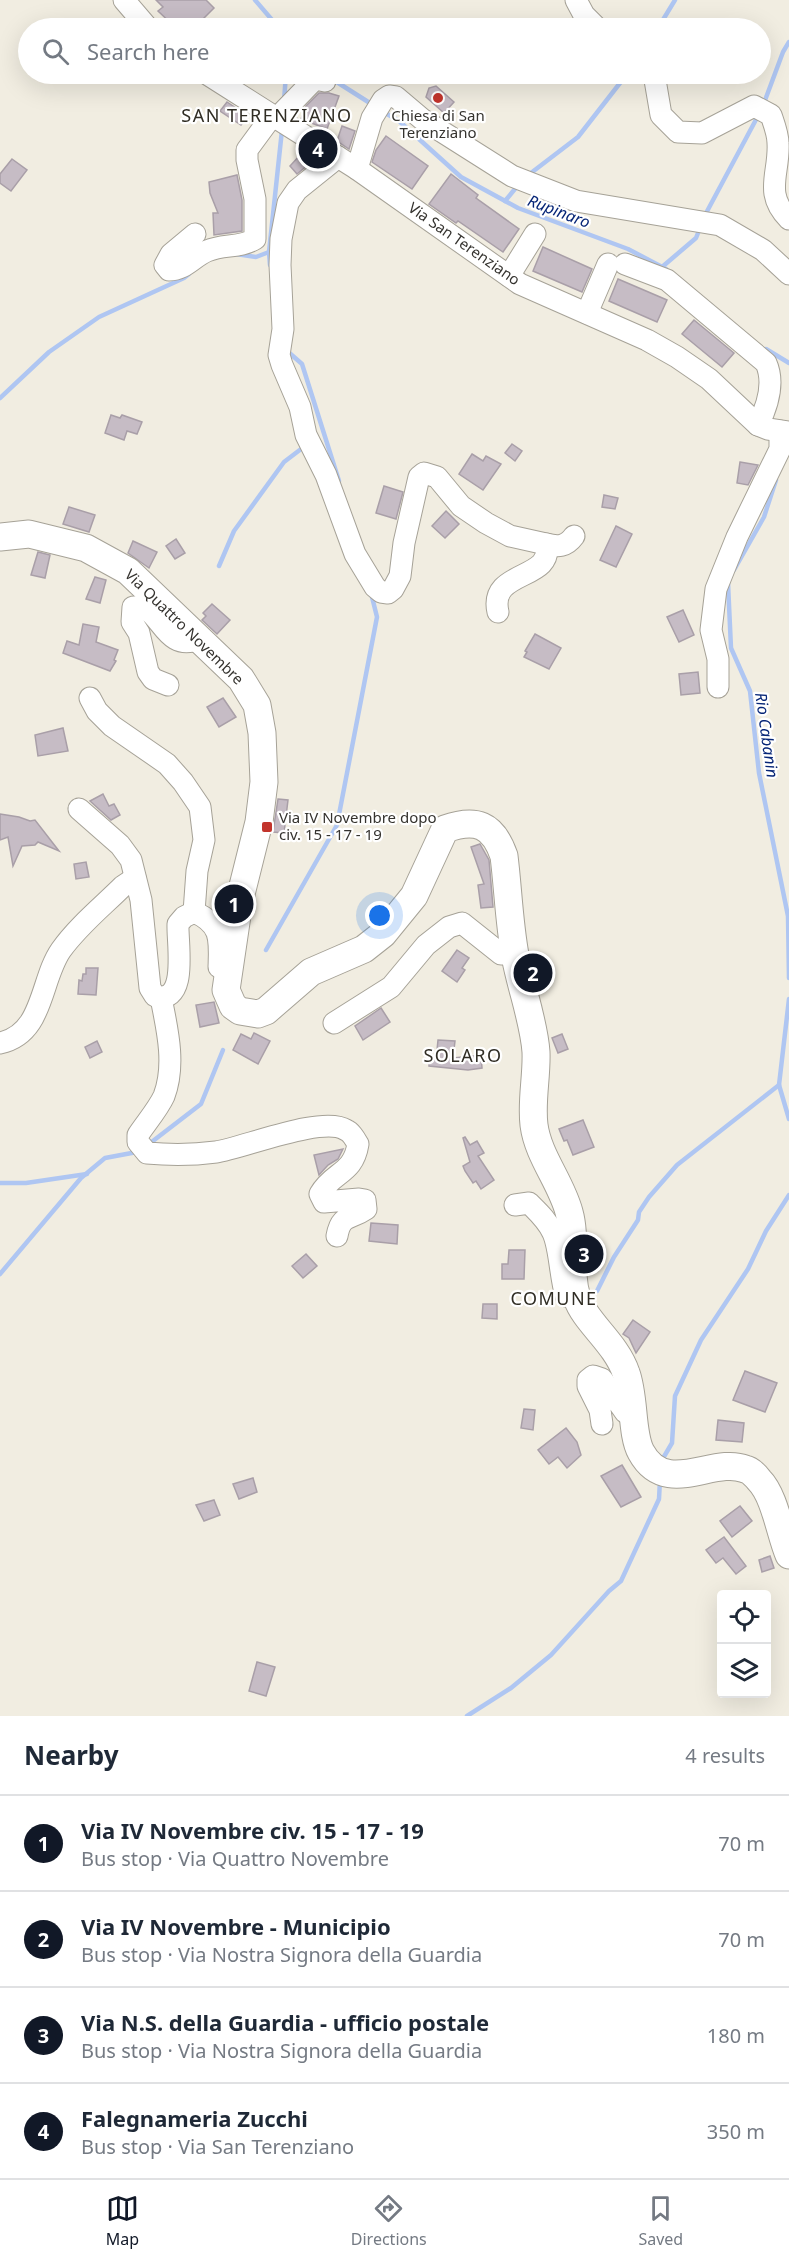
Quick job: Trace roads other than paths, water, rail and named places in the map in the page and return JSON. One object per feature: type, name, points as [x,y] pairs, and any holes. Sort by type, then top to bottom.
[{"type":"main road","name":"Via Quattro Novembre","points":[[0,537],[29,534],[86,548],[128,571],[240,679],[257,705],[262,733],[264,782],[259,822],[239,902],[227,986]]},
{"type":"main road","points":[[227,986],[228,998],[233,1006],[249,1014],[266,1011],[311,972],[364,949],[394,922],[414,896],[445,829],[461,823],[488,828],[499,841],[504,856],[515,954],[536,1050],[534,1125],[541,1149],[564,1196],[570,1214],[572,1276],[577,1300],[621,1360],[631,1392],[635,1435],[640,1452],[651,1466],[668,1473],[683,1474],[730,1467],[746,1469],[761,1481],[768,1494],[789,1555]]},
{"type":"street","points":[[576,0],[587,18]]},
{"type":"street","points":[[127,1],[140,18]]},
{"type":"street","name":"Via San Terenziano","points":[[223,84],[357,169],[520,284],[589,309],[647,339],[709,379],[758,425],[784,432]]},
{"type":"street","points":[[195,234],[171,254],[165,265],[169,270],[178,270],[209,250],[246,244],[255,239],[255,199],[246,160],[247,150],[274,117],[310,84]]},
{"type":"street","points":[[656,84],[661,115],[678,132],[702,133],[754,106],[771,115],[778,143],[774,196],[781,211],[789,219]]},
{"type":"street","points":[[357,169],[377,109],[389,96],[396,97],[423,119],[512,176],[576,201],[720,225],[763,250],[782,267],[789,286]]},
{"type":"street","points":[[338,157],[297,190],[288,203],[284,218],[280,265],[283,329],[279,355],[300,407],[306,435],[326,475],[354,554],[381,592],[388,593],[393,589],[400,576],[404,543],[419,477],[424,473],[437,477],[461,506],[510,536],[557,547],[565,546],[574,536]]},
{"type":"street","points":[[509,276],[535,234]]},
{"type":"street","points":[[643,327],[589,309],[616,264],[668,280],[766,363],[770,375],[769,392],[765,410],[758,425]]},
{"type":"street","points":[[718,687],[718,658],[711,630],[716,589],[736,537],[780,450],[784,432]]},
{"type":"street","points":[[498,612],[499,593],[508,582],[544,562],[548,551],[546,544]]},
{"type":"street","points":[[168,685],[153,679],[148,672],[139,633],[132,622],[133,607],[145,608],[174,638],[184,643],[199,639]]},
{"type":"street","points":[[90,698],[96,711],[112,726],[167,764],[200,807],[204,840],[197,871],[194,912]]},
{"type":"street","points":[[79,809],[120,845],[131,860],[145,923],[150,988],[155,996],[161,998]]},
{"type":"street","points":[[0,1043],[23,1032],[35,1016],[51,966],[62,948],[123,886],[135,878]]},
{"type":"street","points":[[194,912],[213,923],[220,939],[219,973],[221,980],[227,986]]},
{"type":"street","points":[[161,998],[176,988],[180,965],[178,924],[183,916],[194,912]]},
{"type":"street","points":[[334,1023],[391,987],[426,945],[450,927],[462,923],[501,954],[515,954]]},
{"type":"street","points":[[161,998],[169,1057],[167,1082],[163,1096],[138,1135],[138,1142],[147,1153],[169,1155],[217,1151],[274,1135],[313,1128],[335,1126],[346,1130],[358,1144],[356,1155],[347,1170],[326,1183],[320,1194],[324,1202],[365,1200],[366,1209],[340,1223],[337,1236]]},
{"type":"street","points":[[515,1205],[529,1203],[541,1215],[554,1235],[561,1281],[567,1298],[577,1300]]},
{"type":"street","points":[[602,1424],[600,1410],[588,1386],[588,1380],[593,1376],[602,1379],[625,1412],[635,1419]]},
{"type":"waterway","name":"Rupinaro","points":[[255,0],[270,18]]},
{"type":"waterway","points":[[664,18],[675,0]]},
{"type":"waterway","points":[[764,103],[789,42]]},
{"type":"waterway","points":[[284,101],[285,84]]},
{"type":"waterway","name":"Rupinaro","points":[[340,84],[373,105]]},
{"type":"waterway","points":[[527,176],[578,137],[619,84]]},
{"type":"waterway","name":"Rupinaro","points":[[382,111],[399,121],[461,177],[518,208],[628,249],[666,269]]},
{"type":"waterway","points":[[704,217],[759,114]]},
{"type":"waterway","points":[[270,265],[269,252],[282,130]]},
{"type":"waterway","points":[[505,201],[519,184]]},
{"type":"waterway","points":[[662,267],[696,238],[700,228]]},
{"type":"waterway","points":[[236,254],[256,257],[269,252]]},
{"type":"waterway","points":[[0,398],[49,352],[99,317],[189,274]]},
{"type":"waterway","name":"Rupinaro","points":[[766,349],[789,363]]},
{"type":"waterway","points":[[286,350],[302,364],[339,481]]},
{"type":"waterway","points":[[219,566],[234,531],[284,462],[305,446]]},
{"type":"waterway","name":"Rio Cabanin","points":[[734,570],[764,517],[776,480]]},
{"type":"waterway","name":"Rio Cabanin","points":[[728,583],[731,648],[750,691],[759,773],[788,916],[789,978]]},
{"type":"waterway","points":[[266,950],[337,825],[377,617],[371,593]]},
{"type":"waterway","name":"Rio Cabanin","points":[[789,999],[779,1085],[789,1119]]},
{"type":"waterway","points":[[149,1144],[201,1104],[223,1050]]},
{"type":"waterway","points":[[597,1291],[614,1257],[638,1220],[639,1212],[677,1165],[779,1085]]},
{"type":"waterway","points":[[0,1274],[81,1178],[105,1158],[137,1152]]},
{"type":"waterway","points":[[0,1183],[26,1183],[87,1174]]},
{"type":"waterway","points":[[662,1460],[672,1443],[675,1396],[701,1340],[748,1269],[766,1231],[789,1195]]},
{"type":"waterway","points":[[467,1716],[511,1688],[551,1655],[609,1591],[621,1581],[659,1499],[660,1480]]},
{"type":"place","name":"Chiesa di San Terenziano","points":[[438,98]]},
{"type":"place","name":"Falegnameria Zucchi","points":[[318,149]]},
{"type":"place","name":"Via IV Novembre dopo civ. 15 - 17 - 19","points":[[267,827]]},
{"type":"place","name":"Via IV Novembre civ. 15 - 17 - 19","points":[[234,904]]},
{"type":"place","name":"Via IV Novembre - Municipio","points":[[533,973]]},
{"type":"place","name":"Via N.S. della Guardia - ufficio postale","points":[[584,1254]]},
{"type":"district","name":"SAN TERENZIANO","points":[[267,116]]},
{"type":"district","name":"SOLARO","points":[[463,1056]]},
{"type":"district","name":"COMUNE","points":[[554,1299]]}]
